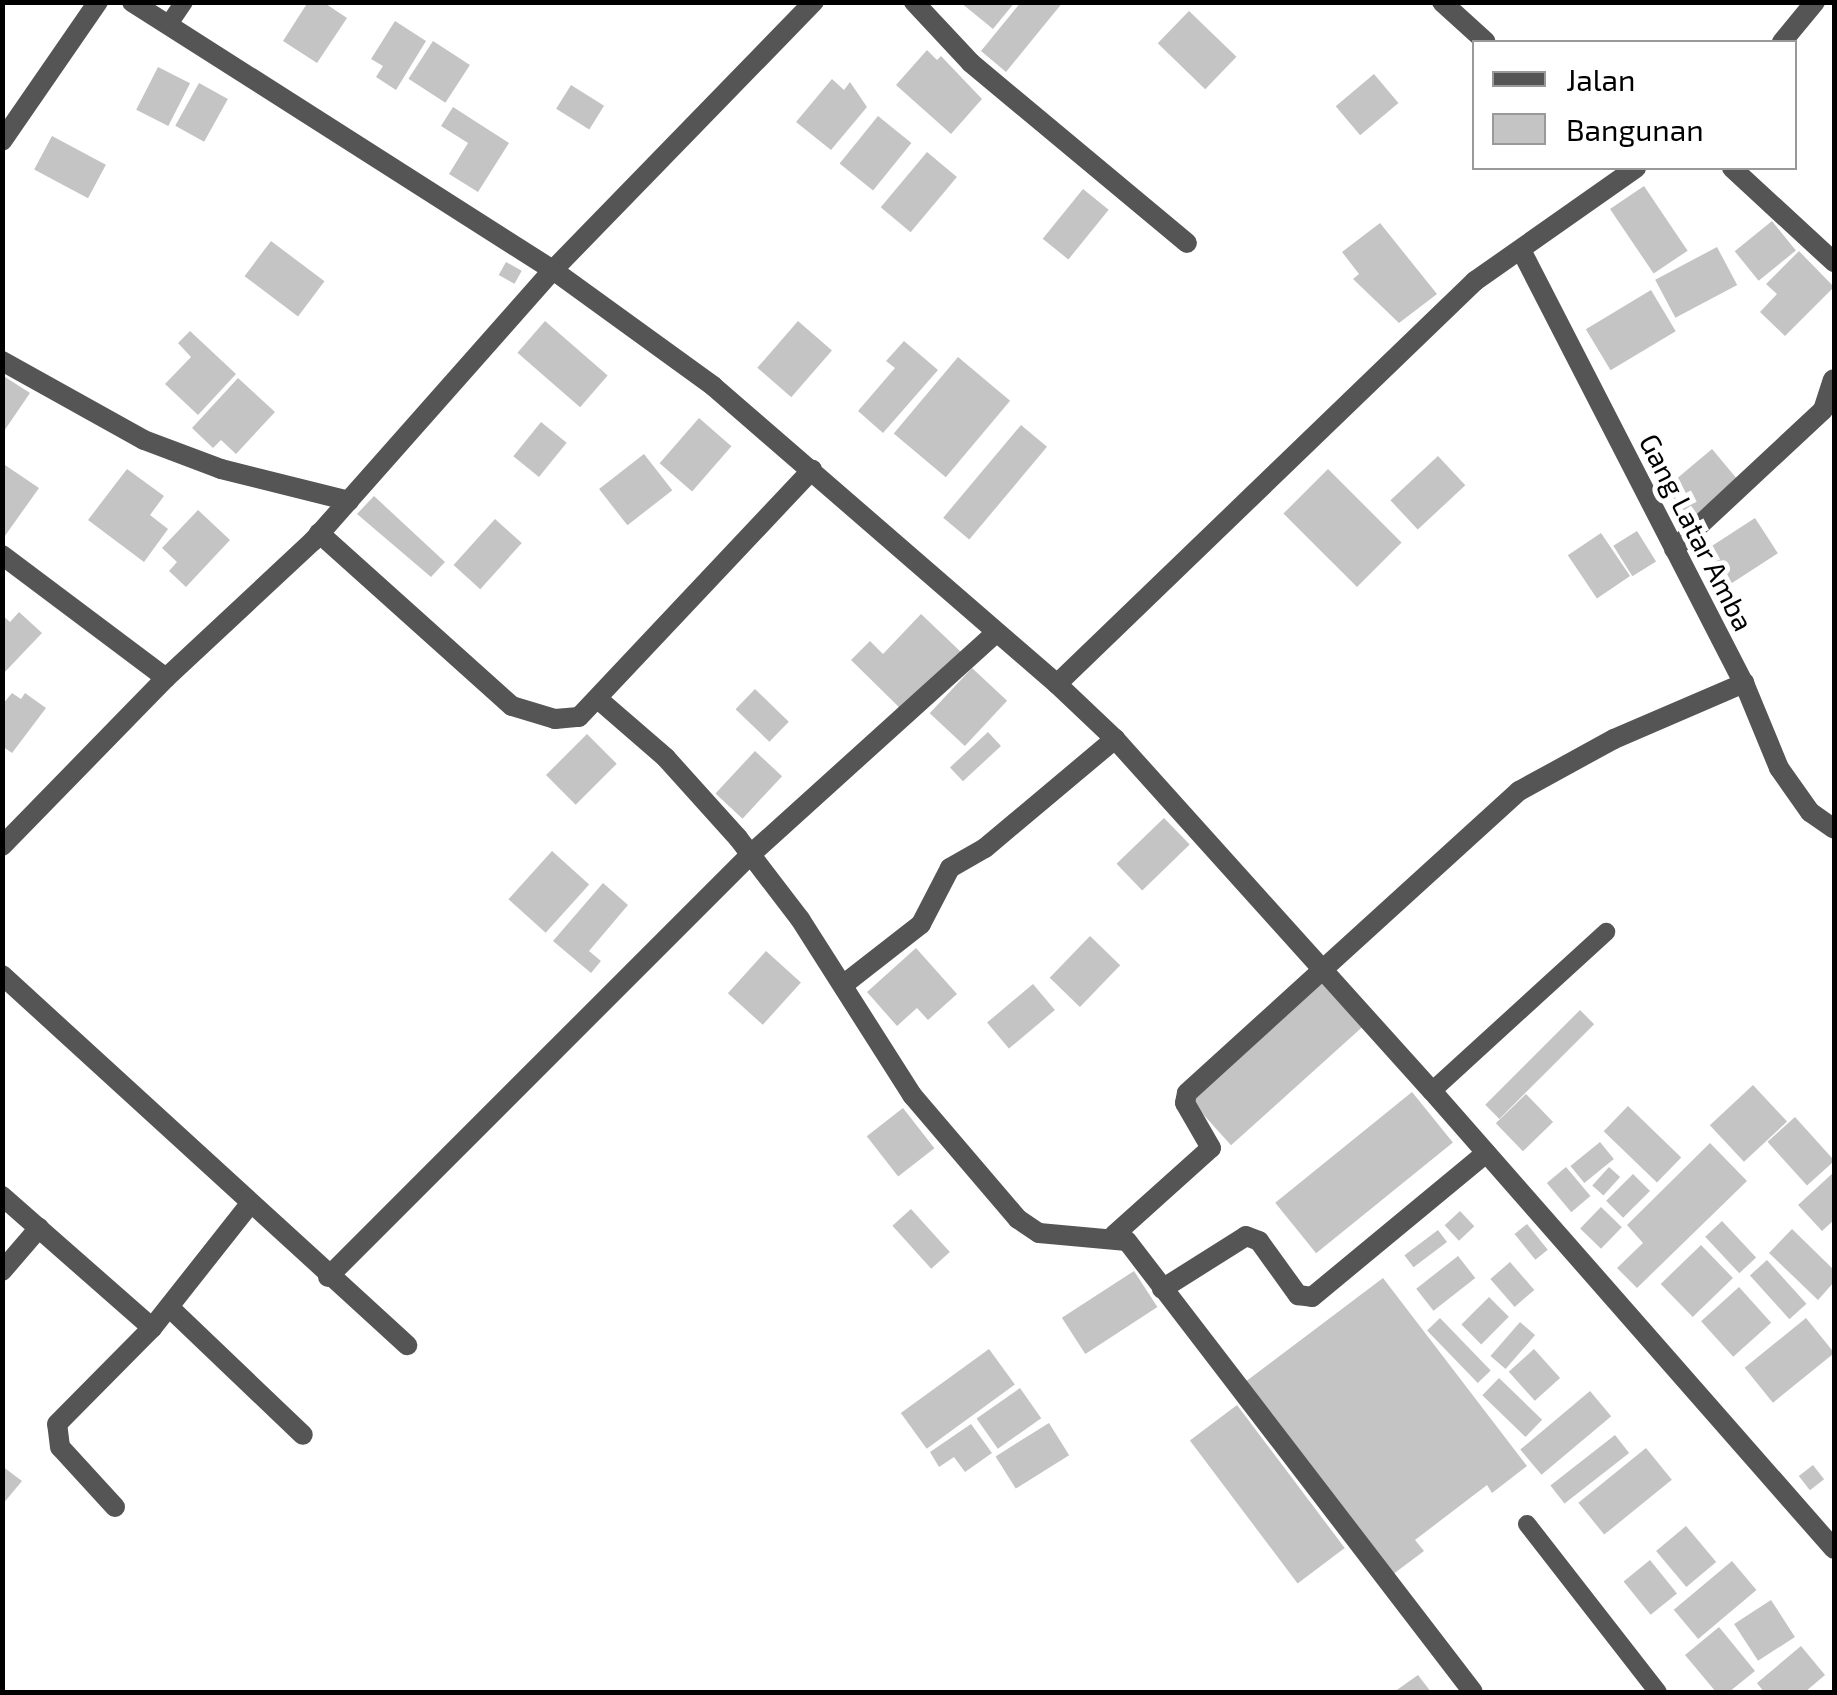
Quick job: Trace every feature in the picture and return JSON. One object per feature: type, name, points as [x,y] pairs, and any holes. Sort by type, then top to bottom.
[{"type":"street","points":[[2,141],[98,2]]},
{"type":"street","points":[[132,2],[553,270],[713,386],[1057,684],[1115,739],[1432,1090],[1834,1549]]},
{"type":"street","points":[[7,833],[319,533],[553,270],[814,2]]},
{"type":"street","points":[[914,2],[971,64],[1187,243]]},
{"type":"street","points":[[1442,2],[1484,40]]},
{"type":"street","points":[[1784,40],[1815,2]]},
{"type":"street","points":[[1057,684],[1144,608],[1475,281],[1630,170]]},
{"type":"street","points":[[1734,170],[1834,262]]},
{"type":"street","name":"Gang Latar Amba","points":[[1521,250],[1744,683],[1779,768],[1810,812],[1834,828]]},
{"type":"street","points":[[2,361],[144,440],[222,469],[349,500]]},
{"type":"street","points":[[1674,549],[1822,410],[1833,380]]},
{"type":"street","points":[[319,533],[512,706],[556,719],[579,717],[812,470]]},
{"type":"street","points":[[2,555],[166,678]]},
{"type":"street","points":[[328,1277],[750,855],[884,741],[995,634]]},
{"type":"street","points":[[1114,1235],[1211,1148],[1185,1103],[1187,1093],[1519,791],[1614,739],[1744,683]]},
{"type":"street","points":[[598,698],[666,758],[750,855],[844,985],[912,1095],[1018,1219],[1062,1237],[1114,1235],[1127,1241],[1473,1692]]},
{"type":"street","points":[[844,985],[921,924],[950,868],[985,848],[1115,739]]},
{"type":"street","points":[[2,975],[249,1205],[407,1345]]},
{"type":"street","points":[[1162,1289],[1246,1236],[1259,1241],[1298,1296],[1312,1297],[1486,1152]]},
{"type":"street","points":[[2,1196],[152,1328]]},
{"type":"street","points":[[115,1507],[60,1447],[57,1424],[152,1328],[249,1205]]},
{"type":"street","points":[[2,1271],[39,1228]]},
{"type":"street","points":[[169,1307],[303,1435]]},
{"type":"lane","points":[[170,24],[184,2]]},
{"type":"lane","points":[[1432,1090],[1606,932]]},
{"type":"lane","points":[[1526,1524],[1658,1692]]},
{"type":"building","points":[[308,2],[323,2],[347,18],[317,63],[283,41]]},
{"type":"building","points":[[960,2],[1015,2],[993,29]]},
{"type":"building","points":[[1021,2],[1063,2],[1006,72],[981,51]]},
{"type":"building","points":[[1189,11],[1236,57],[1205,89],[1158,43]]},
{"type":"building","points":[[395,21],[426,41],[396,90],[376,77],[383,66],[371,59]]},
{"type":"building","points":[[433,41],[470,65],[445,103],[408,79]]},
{"type":"building","points":[[927,50],[937,60],[941,56],[982,99],[951,134],[896,85]]},
{"type":"building","points":[[158,67],[190,83],[168,126],[136,110]]},
{"type":"building","points":[[1374,74],[1398,103],[1360,135],[1336,106]]},
{"type":"building","points":[[832,79],[844,90],[850,82],[867,107],[831,150],[796,122]]},
{"type":"building","points":[[199,83],[228,99],[204,142],[175,126]]},
{"type":"building","points":[[571,85],[604,106],[589,129],[556,109]]},
{"type":"building","points":[[453,107],[509,143],[478,192],[449,174],[468,143],[441,126]]},
{"type":"building","points":[[878,116],[911,143],[873,190],[840,163]]},
{"type":"building","points":[[52,136],[106,165],[88,198],[34,170]]},
{"type":"building","points":[[927,152],[957,177],[911,232],[881,207]]},
{"type":"building","points":[[1644,186],[1688,251],[1654,274],[1610,209]]},
{"type":"building","points":[[1083,189],[1109,210],[1068,260],[1043,239]]},
{"type":"building","points":[[1772,221],[1796,251],[1759,281],[1735,251]]},
{"type":"building","points":[[1380,223],[1437,294],[1399,323],[1353,279],[1359,274],[1342,252]]},
{"type":"building","points":[[271,241],[325,281],[298,316],[245,276]]},
{"type":"building","points":[[1717,247],[1737,285],[1675,318],[1655,280]]},
{"type":"building","points":[[1799,251],[1834,287],[1785,336],[1760,312],[1777,294],[1766,284]]},
{"type":"building","points":[[506,262],[522,271],[514,284],[499,275]]},
{"type":"building","points":[[1651,290],[1676,331],[1611,370],[1586,329]]},
{"type":"building","points":[[545,321],[608,375],[580,407],[517,353]]},
{"type":"building","points":[[798,321],[832,351],[791,397],[757,368]]},
{"type":"building","points":[[190,331],[236,374],[198,415],[165,384],[191,357],[178,343]]},
{"type":"building","points":[[904,341],[938,370],[883,433],[858,411],[895,368],[886,361]]},
{"type":"building","points":[[958,357],[1010,401],[946,477],[894,434]]},
{"type":"building","points":[[2,375],[30,393],[2,434]]},
{"type":"building","points":[[238,378],[275,412],[236,454],[221,440],[213,448],[192,428]]},
{"type":"building","points":[[699,418],[731,446],[692,491],[660,463]]},
{"type":"building","points":[[541,422],[567,443],[539,477],[513,456]]},
{"type":"building","points":[[1021,425],[1047,447],[969,540],[943,518]]},
{"type":"building","points":[[1712,449],[1740,482],[1693,521],[1665,488]]},
{"type":"building","points":[[644,454],[672,490],[627,525],[599,489]]},
{"type":"building","points":[[1438,456],[1465,485],[1418,530],[1390,500]]},
{"type":"building","points":[[2,463],[39,488],[2,540]]},
{"type":"building","points":[[127,469],[164,496],[150,515],[168,529],[144,562],[88,520]]},
{"type":"building","points":[[1328,469],[1402,543],[1357,587],[1283,514]]},
{"type":"building","points":[[374,496],[445,562],[431,577],[357,514]]},
{"type":"building","points":[[198,510],[230,540],[186,587],[169,571],[177,562],[162,548]]},
{"type":"building","points":[[1755,518],[1778,553],[1725,588],[1702,552]]},
{"type":"building","points":[[495,519],[522,543],[480,589],[454,565]]},
{"type":"building","points":[[1637,531],[1656,562],[1632,576],[1613,546]]},
{"type":"building","points":[[1601,533],[1630,576],[1597,598],[1568,555]]},
{"type":"building","points":[[19,612],[42,633],[2,675],[2,615],[10,622]]},
{"type":"building","points":[[921,614],[962,653],[905,713],[851,660],[870,641],[883,654]]},
{"type":"building","points":[[972,668],[1007,701],[965,746],[930,713]]},
{"type":"building","points":[[755,689],[789,722],[769,742],[736,709]]},
{"type":"building","points":[[12,693],[21,699],[25,693],[46,708],[12,753],[2,746],[2,705]]},
{"type":"building","points":[[988,732],[1001,746],[963,781],[950,767]]},
{"type":"building","points":[[587,734],[617,764],[576,805],[546,775]]},
{"type":"building","points":[[755,751],[782,776],[743,819],[715,793]]},
{"type":"building","points":[[1164,818],[1190,845],[1142,890],[1117,864]]},
{"type":"building","points":[[552,851],[589,884],[546,933],[509,899]]},
{"type":"building","points":[[603,883],[628,905],[589,951],[601,961],[591,973],[553,941]]},
{"type":"building","points":[[1090,936],[1120,965],[1080,1007],[1050,978]]},
{"type":"building","points":[[916,948],[957,994],[928,1020],[917,1008],[897,1026],[867,992]]},
{"type":"building","points":[[766,951],[801,982],[763,1025],[728,993]]},
{"type":"building","points":[[1319,980],[1362,1028],[1231,1145],[1188,1098]]},
{"type":"building","points":[[1033,984],[1055,1010],[1009,1049],[987,1023]]},
{"type":"building","points":[[1580,1010],[1594,1024],[1499,1119],[1485,1105]]},
{"type":"building","points":[[1753,1085],[1787,1122],[1744,1162],[1710,1125]]},
{"type":"building","points":[[1412,1092],[1453,1143],[1316,1253],[1275,1203]]},
{"type":"building","points":[[1526,1094],[1553,1122],[1523,1151],[1496,1123]]},
{"type":"building","points":[[1628,1106],[1681,1157],[1657,1183],[1604,1131]]},
{"type":"building","points":[[903,1108],[934,1148],[898,1177],[867,1136]]},
{"type":"building","points":[[1795,1117],[1834,1160],[1807,1186],[1768,1142]]},
{"type":"building","points":[[1600,1142],[1614,1159],[1584,1183],[1570,1166]]},
{"type":"building","points":[[1710,1143],[1747,1181],[1637,1288],[1617,1268],[1643,1243],[1627,1225]]},
{"type":"building","points":[[1566,1167],[1590,1196],[1571,1212],[1547,1183]]},
{"type":"building","points":[[1609,1167],[1620,1177],[1603,1196],[1592,1186]]},
{"type":"building","points":[[1834,1172],[1834,1220],[1822,1231],[1798,1205]]},
{"type":"building","points":[[1633,1174],[1650,1191],[1623,1218],[1606,1201]]},
{"type":"building","points":[[1601,1207],[1622,1227],[1601,1249],[1580,1229]]},
{"type":"building","points":[[911,1209],[950,1252],[931,1269],[892,1226]]},
{"type":"building","points":[[1460,1211],[1474,1226],[1459,1241],[1445,1225]]},
{"type":"building","points":[[1722,1221],[1756,1258],[1739,1273],[1705,1237]]},
{"type":"building","points":[[1527,1224],[1548,1250],[1535,1260],[1515,1234]]},
{"type":"building","points":[[1792,1229],[1834,1270],[1834,1282],[1818,1300],[1769,1253]]},
{"type":"building","points":[[1438,1230],[1447,1242],[1413,1267],[1404,1255]]},
{"type":"building","points":[[1701,1245],[1733,1278],[1693,1317],[1661,1284]]},
{"type":"building","points":[[1458,1256],[1475,1278],[1433,1311],[1416,1289]]},
{"type":"building","points":[[1767,1260],[1806,1304],[1789,1319],[1750,1275]]},
{"type":"building","points":[[1510,1262],[1534,1290],[1515,1307],[1490,1279]]},
{"type":"building","points":[[1134,1271],[1157,1307],[1085,1354],[1062,1318]]},
{"type":"building","points":[[1383,1278],[1527,1466],[1492,1493],[1487,1485],[1415,1540],[1424,1551],[1388,1578],[1241,1385]]},
{"type":"building","points":[[1739,1287],[1771,1323],[1733,1357],[1701,1321]]},
{"type":"building","points":[[1489,1297],[1509,1317],[1481,1344],[1461,1325]]},
{"type":"building","points":[[1440,1318],[1491,1371],[1478,1383],[1427,1331]]},
{"type":"building","points":[[1806,1318],[1834,1353],[1773,1403],[1745,1368]]},
{"type":"building","points":[[1520,1322],[1535,1335],[1506,1369],[1490,1356]]},
{"type":"building","points":[[989,1349],[1015,1385],[927,1449],[901,1413]]},
{"type":"building","points":[[1534,1349],[1560,1378],[1535,1401],[1509,1372]]},
{"type":"building","points":[[1499,1378],[1542,1420],[1525,1437],[1482,1395]]},
{"type":"building","points":[[1020,1388],[1041,1418],[998,1449],[977,1418]]},
{"type":"building","points":[[1590,1391],[1611,1416],[1542,1475],[1520,1449]]},
{"type":"building","points":[[1237,1405],[1345,1548],[1298,1583],[1190,1441]]},
{"type":"building","points":[[1049,1423],[1069,1455],[1016,1489],[996,1456]]},
{"type":"building","points":[[971,1424],[992,1453],[965,1472],[954,1457],[939,1467],[930,1452]]},
{"type":"building","points":[[1615,1435],[1629,1453],[1565,1504],[1550,1485]]},
{"type":"building","points":[[1646,1448],[1672,1480],[1604,1535],[1578,1503]]},
{"type":"building","points":[[1813,1465],[1824,1479],[1810,1490],[1799,1476]]},
{"type":"building","points":[[2,1466],[22,1481],[2,1505]]},
{"type":"building","points":[[1686,1526],[1716,1562],[1686,1587],[1656,1551]]},
{"type":"building","points":[[1650,1560],[1677,1593],[1651,1615],[1624,1581]]},
{"type":"building","points":[[1732,1561],[1756,1590],[1698,1639],[1674,1610]]},
{"type":"building","points":[[1771,1600],[1795,1637],[1758,1661],[1734,1624]]},
{"type":"building","points":[[1719,1627],[1755,1671],[1729,1692],[1716,1692],[1685,1655]]},
{"type":"building","points":[[1801,1646],[1825,1675],[1805,1692],[1764,1692],[1757,1683]]},
{"type":"building","points":[[1418,1675],[1431,1692],[1394,1692]]}]
